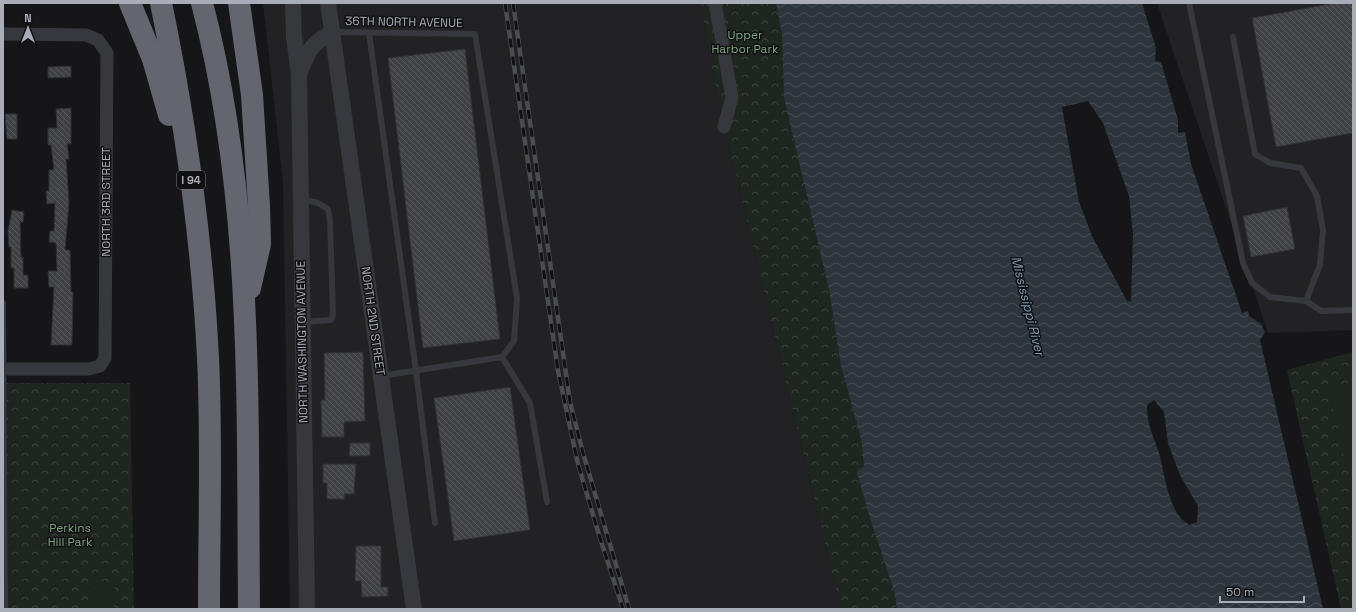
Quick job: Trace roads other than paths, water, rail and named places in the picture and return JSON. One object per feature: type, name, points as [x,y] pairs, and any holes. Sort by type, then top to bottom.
[{"type":"highway","points":[[130,3],[153,59],[169,113],[178,162],[208,359]]},
{"type":"highway","name":"I 94","points":[[161,3],[182,113],[204,288],[208,359],[209,609]]},
{"type":"highway","points":[[202,3],[224,98],[231,147],[246,309],[249,609]]},
{"type":"highway","points":[[239,3],[252,95],[260,244],[246,309]]},
{"type":"street","name":"NORTH WASHINGTON AVENUE","points":[[293,3],[294,37],[299,75],[307,609]]},
{"type":"street","points":[[328,3],[333,32]]},
{"type":"street","points":[[715,3],[732,97],[724,127]]},
{"type":"street","name":"NORTH WASHINGTON AVENUE","points":[[299,75],[308,53],[316,41],[333,32]]},
{"type":"street","name":"NORTH 2ND STREET","points":[[333,32],[414,609]]},
{"type":"street","name":"NORTH 3RD STREET","points":[[3,34],[86,35],[98,40],[107,53],[105,358],[100,366],[89,369],[3,369]]},
{"type":"lane","points":[[1189,3],[1244,262],[1252,283],[1270,297],[1306,301],[1321,311],[1353,310]]},
{"type":"lane","name":"36TH NORTH AVENUE","points":[[333,32],[475,34],[517,298],[514,341],[502,357]]},
{"type":"lane","points":[[369,33],[416,371],[435,523]]},
{"type":"lane","points":[[1233,37],[1255,154],[1270,163],[1301,168],[1317,196],[1323,230],[1320,265],[1306,301]]},
{"type":"lane","points":[[300,198],[318,203],[328,209],[330,221],[333,314],[331,320],[302,322]]},
{"type":"lane","points":[[3,303],[5,609]]},
{"type":"lane","points":[[381,376],[502,357],[530,402],[547,502]]},
{"type":"water","name":"Mississippi River","points":[[776,3],[1142,3],[1156,48],[1155,61],[1161,62],[1178,120],[1178,133],[1185,132],[1191,164],[1242,313],[1248,311],[1249,316],[1261,324],[1265,332],[1260,340],[1323,609],[897,609],[894,591],[870,518],[857,472],[864,466],[861,439],[841,366],[829,290],[784,98],[782,35]],"holes":[[[1088,101],[1103,123],[1129,196],[1133,235],[1131,302],[1127,301],[1092,236],[1079,202],[1062,107]],[[1154,400],[1164,412],[1168,443],[1180,475],[1198,506],[1197,522],[1190,525],[1183,520],[1177,512],[1168,493],[1159,453],[1148,419],[1147,405]]]},
{"type":"railway","points":[[505,3],[558,371],[578,464],[623,609]]},
{"type":"railway","points":[[513,3],[570,402],[583,453],[629,609]]},
{"type":"park label","name":"Upper Harbor Park","points":[[745,42]]},
{"type":"park label","name":"Perkins Hill Park","points":[[70,535]]}]
